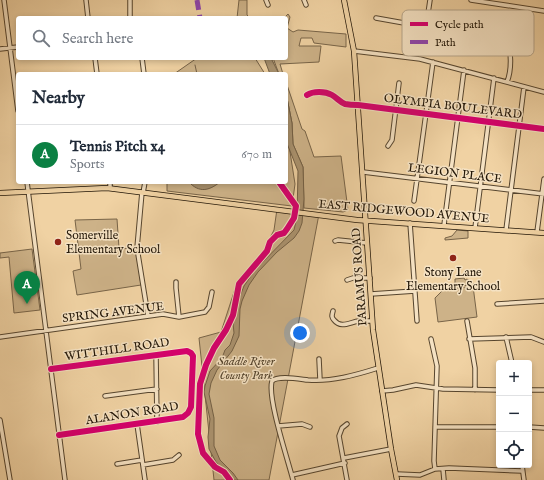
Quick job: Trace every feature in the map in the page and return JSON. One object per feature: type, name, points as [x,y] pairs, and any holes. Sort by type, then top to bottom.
[{"type":"main road","name":"PARAMUS ROAD","points":[[344,0],[354,51],[372,321],[378,368],[398,480]]},
{"type":"main road","name":"EAST RIDGEWOOD AVENUE","points":[[0,193],[110,188],[365,220],[544,233]]},
{"type":"street","points":[[4,0],[2,5],[16,93]]},
{"type":"street","points":[[86,0],[88,16]]},
{"type":"street","points":[[130,0],[130,16]]},
{"type":"street","points":[[266,0],[268,5]]},
{"type":"street","points":[[304,0],[306,6]]},
{"type":"street","points":[[429,10],[430,0]]},
{"type":"street","points":[[471,0],[544,11]]},
{"type":"street","points":[[376,18],[402,23]]},
{"type":"street","points":[[0,49],[16,46]]},
{"type":"street","points":[[354,51],[420,59],[544,92]]},
{"type":"street","points":[[508,82],[510,68],[509,56]]},
{"type":"street","points":[[95,60],[97,72]]},
{"type":"street","points":[[142,60],[144,72]]},
{"type":"street","points":[[414,201],[433,62]]},
{"type":"street","points":[[444,226],[464,70]]},
{"type":"street","points":[[475,228],[494,78]]},
{"type":"street","points":[[388,146],[392,140],[399,83]]},
{"type":"street","points":[[506,230],[524,87]]},
{"type":"street","name":"OLYMPIA BOULEVARD","points":[[307,95],[311,93],[326,93],[346,104],[544,129]]},
{"type":"street","name":"LEGION PLACE","points":[[363,172],[543,194]]},
{"type":"street","points":[[537,232],[544,179]]},
{"type":"street","points":[[27,184],[65,480]]},
{"type":"street","points":[[145,184],[136,248],[148,316]]},
{"type":"street","points":[[410,223],[417,321]]},
{"type":"street","points":[[335,241],[367,243]]},
{"type":"street","points":[[347,280],[353,278],[370,278]]},
{"type":"street","points":[[176,282],[179,317]]},
{"type":"street","points":[[371,294],[415,291]]},
{"type":"street","name":"SPRING AVENUE","points":[[0,338],[148,316],[164,314],[179,317],[205,312],[209,307],[212,292]]},
{"type":"street","points":[[497,304],[544,302]]},
{"type":"street","points":[[333,311],[333,319],[340,324],[348,324],[359,321],[372,321]]},
{"type":"street","points":[[467,321],[475,368],[475,390]]},
{"type":"street","points":[[506,337],[511,360]]},
{"type":"street","points":[[469,339],[531,337],[544,342]]},
{"type":"street","points":[[431,339],[436,366],[435,469]]},
{"type":"street","name":"WITTHILL ROAD","points":[[51,369],[186,351]]},
{"type":"street","name":"ALANON ROAD","points":[[59,434],[157,422],[183,417],[190,410],[193,356],[191,353],[186,351]]},
{"type":"street","points":[[156,355],[157,422]]},
{"type":"street","points":[[319,359],[320,380]]},
{"type":"street","points":[[293,480],[273,408],[271,385],[274,380],[278,378],[320,380],[354,375],[378,368]]},
{"type":"street","points":[[382,391],[410,386],[496,390]]},
{"type":"street","points":[[105,396],[156,389]]},
{"type":"street","points":[[532,390],[544,390]]},
{"type":"street","points":[[0,420],[10,480]]},
{"type":"street","points":[[137,424],[145,480]]},
{"type":"street","points":[[278,426],[302,424],[310,427]]},
{"type":"street","points":[[347,424],[342,428],[339,436],[347,480]]},
{"type":"street","points":[[435,427],[496,427]]},
{"type":"street","points":[[532,427],[544,428]]},
{"type":"street","points":[[0,448],[5,447]]},
{"type":"street","points":[[344,458],[392,450]]},
{"type":"street","points":[[143,465],[173,460],[179,455]]},
{"type":"street","points":[[117,464],[142,460]]},
{"type":"street","points":[[292,474],[345,463]]},
{"type":"street","points":[[397,474],[422,475],[435,469],[449,468],[522,471],[524,480]]},
{"type":"street","points":[[443,469],[444,480]]},
{"type":"green space","points":[[239,0],[247,0],[248,16],[237,16]]},
{"type":"green space","points":[[288,14],[290,17],[288,24],[288,16],[286,16]]},
{"type":"green space","points":[[288,29],[293,32],[298,30],[346,34],[346,47],[314,43],[312,38],[301,38],[299,46],[321,46],[319,62],[280,64],[282,72],[278,72],[274,60],[288,60]]},
{"type":"green space","points":[[194,60],[256,60],[264,72],[177,72]]},
{"type":"green space","points":[[288,88],[302,129],[305,131],[314,157],[341,156],[348,210],[343,212],[304,208],[303,167],[293,144],[292,123],[288,103]]},
{"type":"green space","points":[[288,139],[295,184],[292,206],[167,191],[167,184],[288,184]]},
{"type":"green space","name":"Saddle River County Park","points":[[277,209],[319,214],[269,480],[214,480],[199,338],[221,332],[236,286],[262,254],[274,230]]},
{"type":"green space","points":[[117,219],[119,248],[136,249],[141,285],[77,295],[73,271],[81,269],[75,220]]},
{"type":"green space","points":[[457,230],[468,231],[468,238],[445,240],[445,238],[452,236]]},
{"type":"green space","points":[[32,249],[40,310],[14,313],[9,257],[0,258],[0,253]]},
{"type":"green space","points":[[464,278],[475,285],[455,286],[455,279]]},
{"type":"green space","points":[[473,286],[477,317],[438,322],[435,298],[443,290]]},
{"type":"shaded area","points":[[265,60],[272,60],[278,72],[269,72]]},
{"type":"shaded area","points":[[288,103],[292,123],[293,144],[303,167],[304,199],[302,223],[294,238],[277,252],[258,272],[249,285],[240,309],[239,336],[232,351],[217,370],[211,383],[209,394],[214,418],[214,446],[220,460],[238,480],[232,480],[216,462],[209,449],[208,437],[210,419],[204,392],[205,386],[210,371],[222,358],[225,350],[230,345],[234,333],[233,323],[236,306],[244,286],[255,270],[294,230],[297,217],[298,171],[288,146]]},
{"type":"shaded area","points":[[191,184],[217,184],[204,190]]},
{"type":"waterway","points":[[195,65],[197,72]]},
{"type":"marked path","points":[[197,0],[200,16]]},
{"type":"cycle path","points":[[307,95],[316,92],[323,92],[332,95],[345,104],[544,129]]},
{"type":"cycle path","points":[[230,480],[224,472],[215,467],[203,453],[198,434],[200,384],[206,365],[214,348],[226,330],[233,315],[239,284],[267,251],[270,242],[277,235],[284,233],[294,218],[296,206],[280,184]]},
{"type":"cycle path","points":[[51,369],[187,351],[193,356],[191,407],[188,413],[183,417],[59,435]]},
{"type":"place","name":"Somerville Elementary School","points":[[58,242]]},
{"type":"place","name":"Stony Lane Elementary School","points":[[453,258]]},
{"type":"place","name":"Tennis Pitch x4","points":[[27,304]]}]
